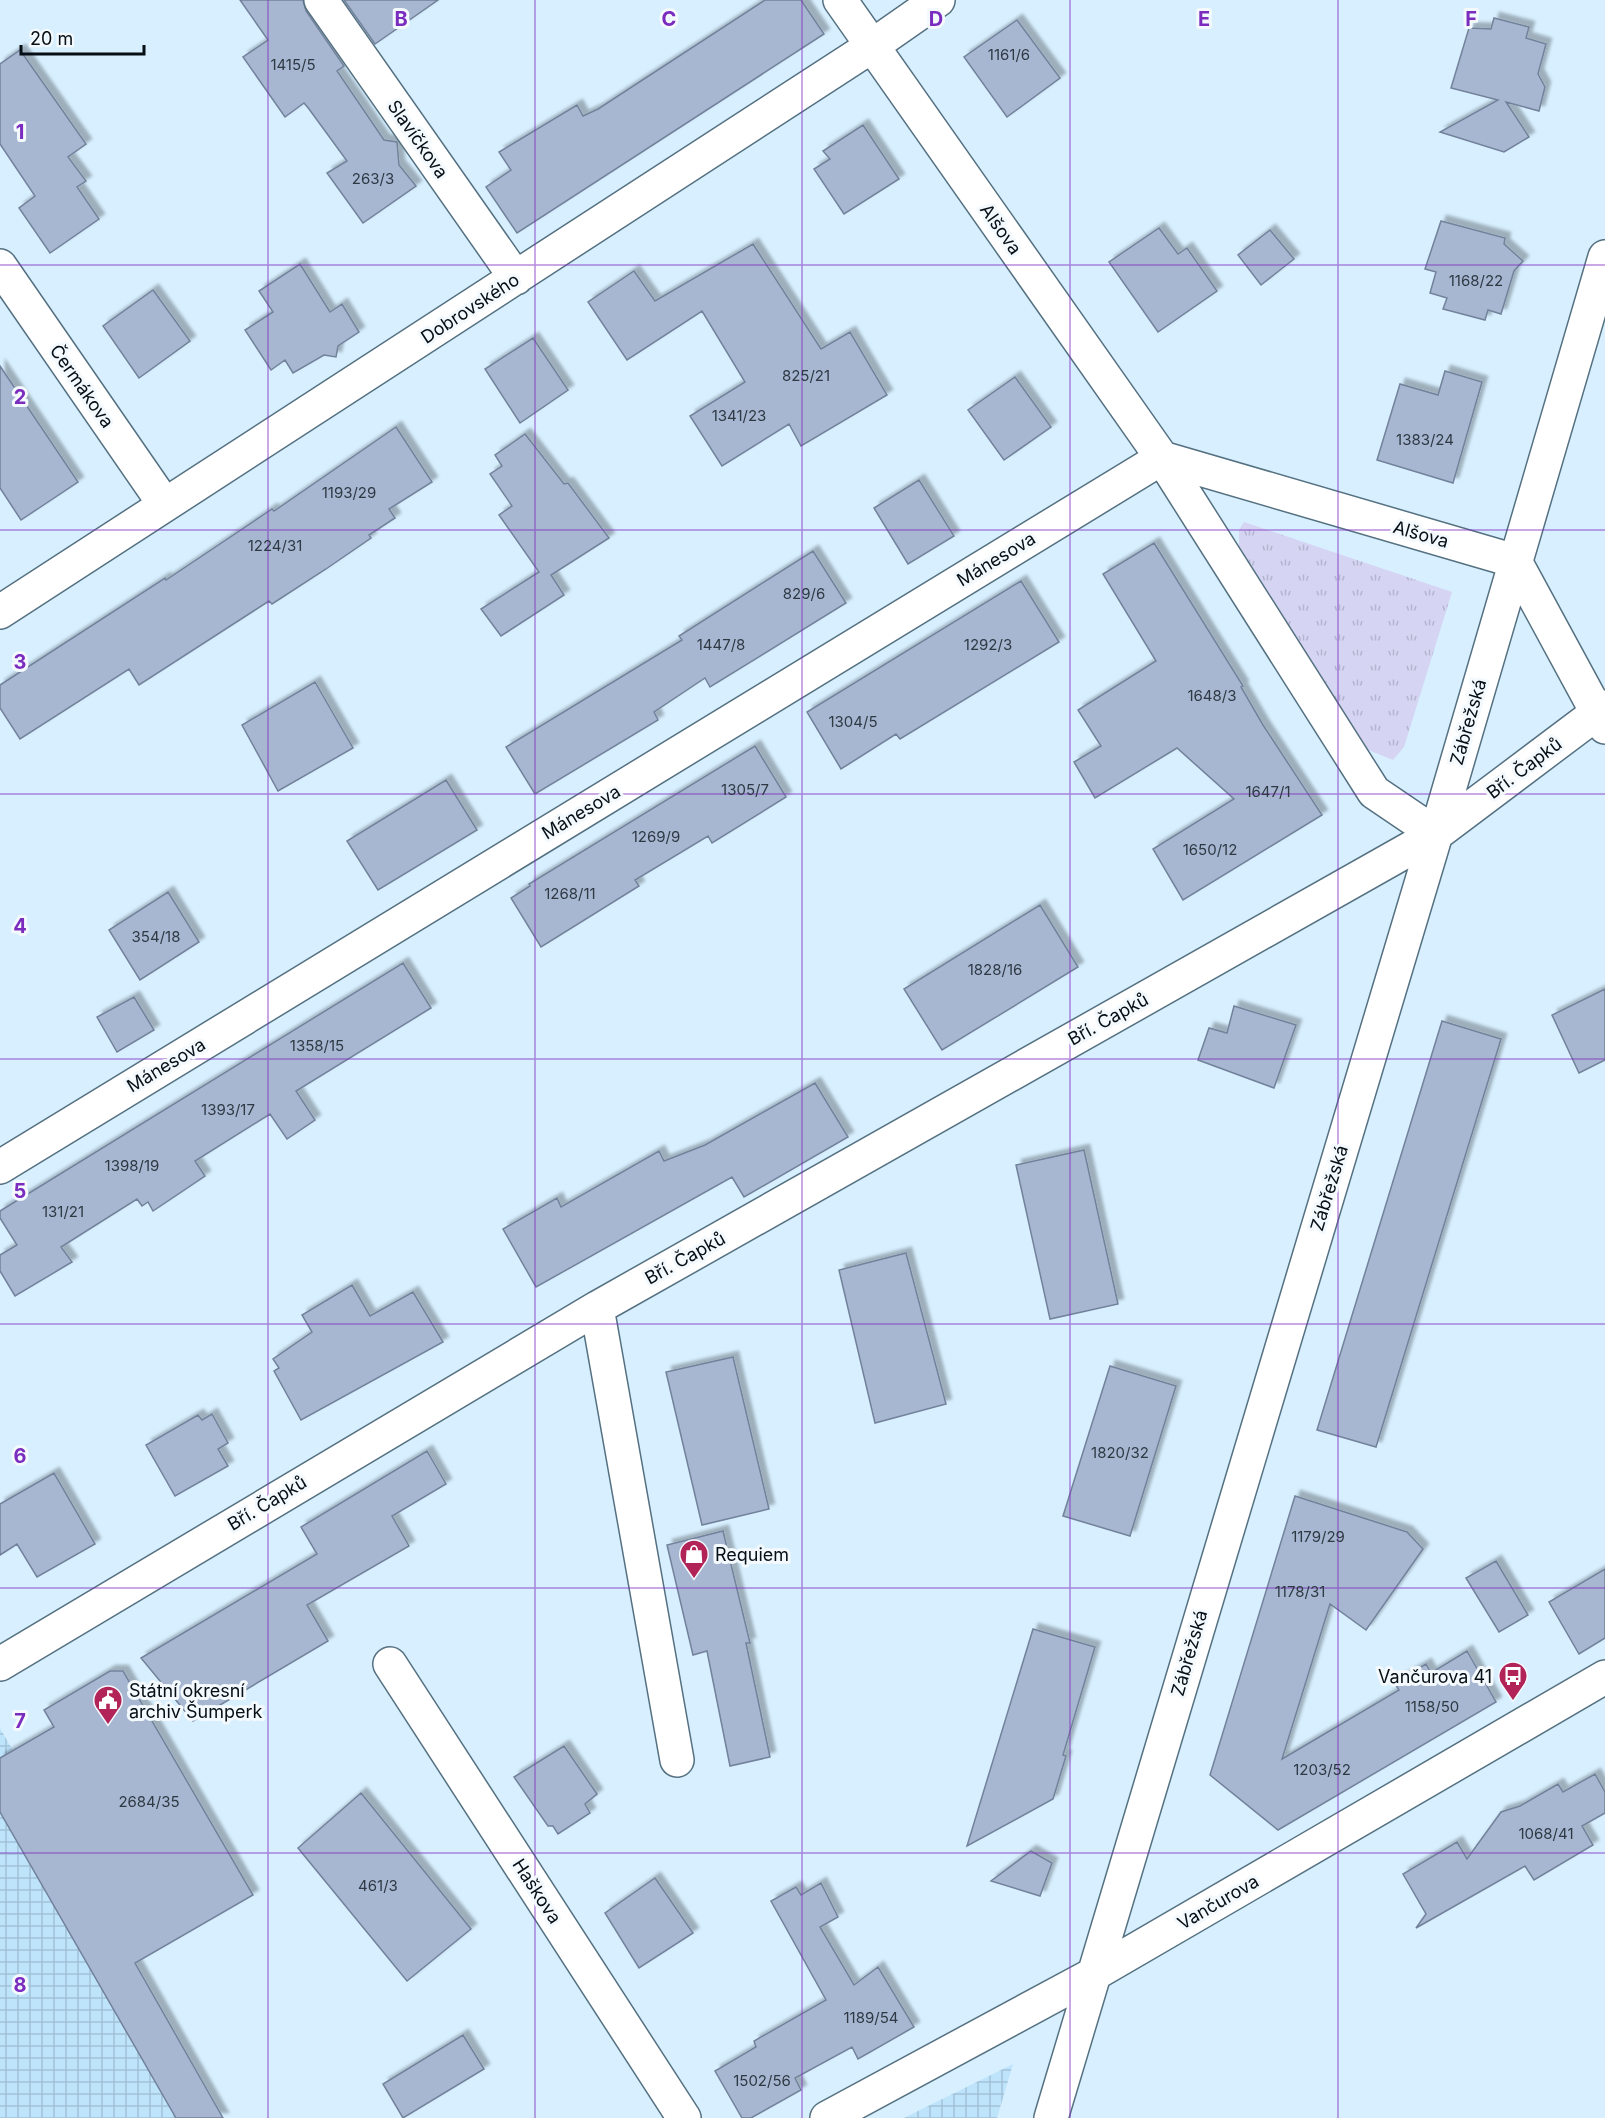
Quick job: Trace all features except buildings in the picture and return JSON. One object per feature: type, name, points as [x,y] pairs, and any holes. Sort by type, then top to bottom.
[{"type":"street","name":"Slavíčkova","points":[[321,0],[516,278]]},
{"type":"street","name":"Alšova","points":[[840,0],[1162,458],[1374,792],[1436,834]]},
{"type":"street","name":"Dobrovského","points":[[0,612],[872,46],[938,0]]},
{"type":"street","name":"Zábřežská","points":[[1050,2118],[1436,834],[1605,256]]},
{"type":"street","name":"Čermákova","points":[[0,266],[165,505]]},
{"type":"street","name":"Alšova","points":[[1162,458],[1515,561]]},
{"type":"street","name":"Mánesova","points":[[0,1167],[1162,458]]},
{"type":"street","points":[[1515,561],[1602,715]]},
{"type":"street","name":"Bří. Čapků","points":[[0,1664],[597,1308],[1436,834],[1602,715]]},
{"type":"street","points":[[597,1308],[677,1760]]},
{"type":"street","name":"Haškova","points":[[390,1664],[684,2118]]},
{"type":"street","name":"Vančurova","points":[[827,2118],[1094,1974],[1605,1677]]},
{"type":"shaded area","points":[[0,1728],[223,2118],[0,2118]]},
{"type":"shaded area","points":[[1013,2064],[997,2118],[904,2118]]},
{"type":"green space","points":[[1244,522],[1452,592],[1404,747],[1393,760],[1361,747],[1239,558],[1239,530]]},
{"type":"place","name":"Requiem","points":[[694,1580]]},
{"type":"place","name":"Vančurova 41","points":[[1513,1702]]},
{"type":"place","name":"Státní okresní archiv Šumperk","points":[[108,1726]]}]
